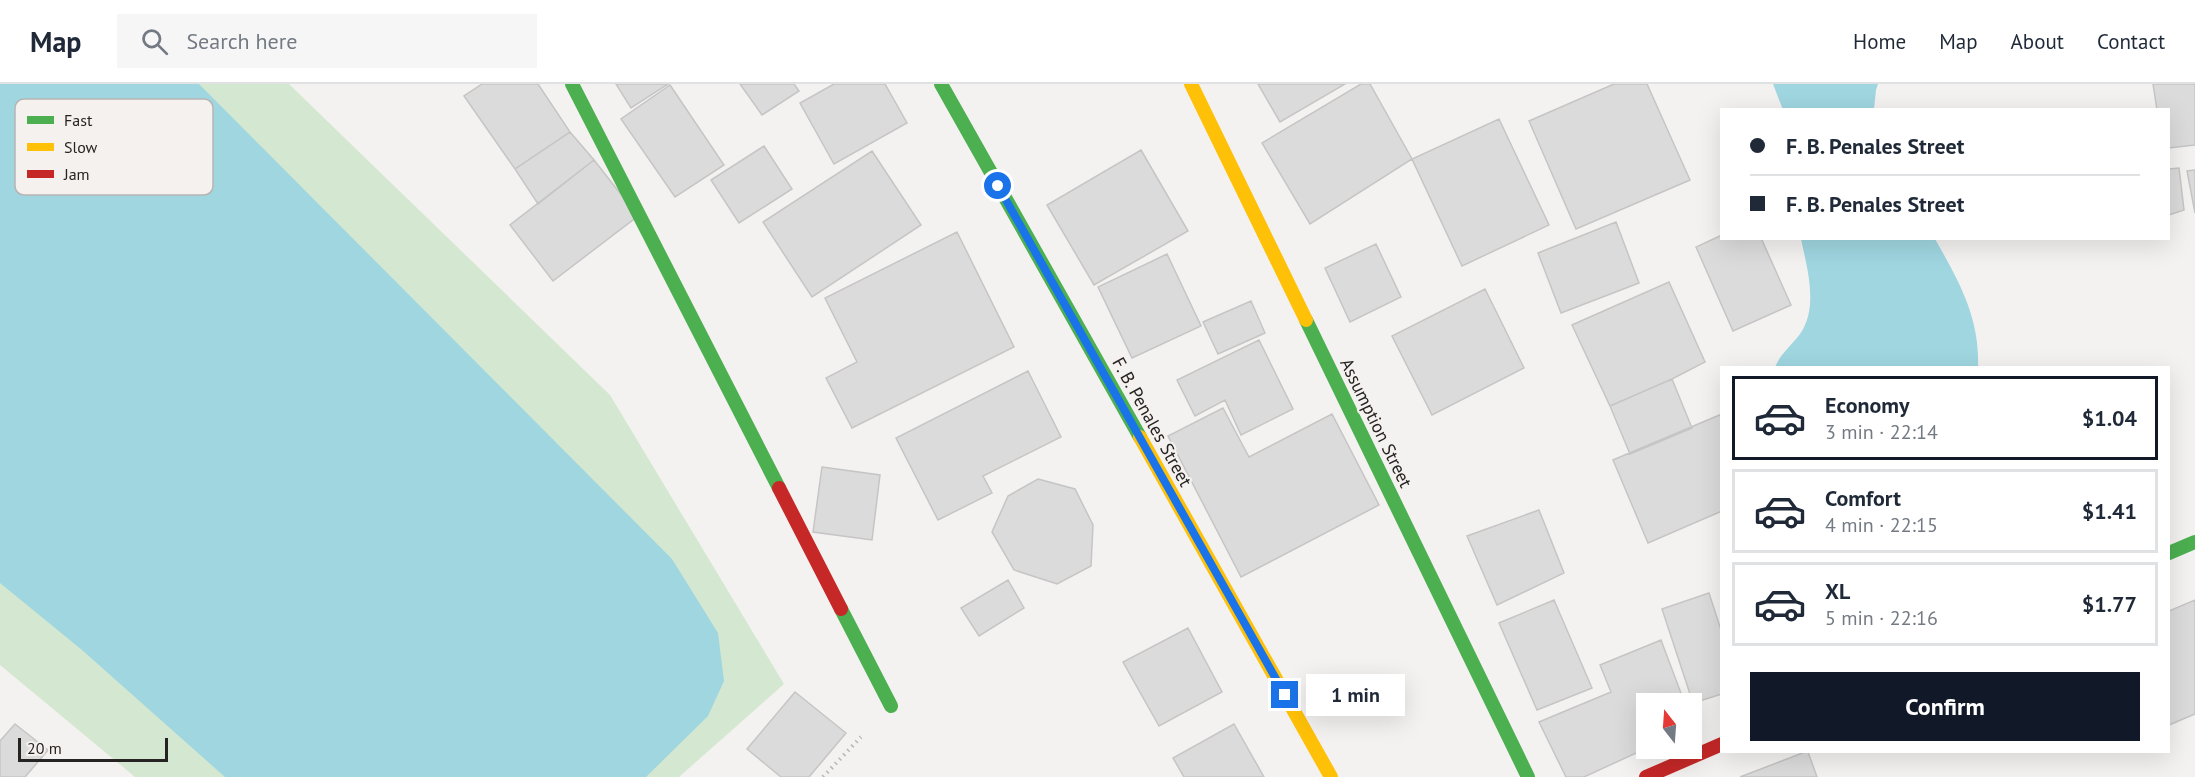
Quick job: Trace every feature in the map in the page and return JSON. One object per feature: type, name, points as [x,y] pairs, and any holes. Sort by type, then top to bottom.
[{"type":"street","points":[[572,84],[891,706]]},
{"type":"street","name":"F. B. Penales Street","points":[[941,84],[1331,777]]},
{"type":"street","name":"Assumption Street","points":[[1191,84],[1528,777]]},
{"type":"street","points":[[2170,553],[2195,542]]},
{"type":"street","points":[[1646,777],[1720,745]]},
{"type":"path","points":[[823,777],[891,706]]},
{"type":"green space","points":[[0,84],[289,84],[610,395],[784,684],[679,777],[135,777],[0,665]]},
{"type":"water","points":[[0,84],[199,84],[672,559],[718,633],[724,681],[708,716],[646,777],[225,777],[82,650],[0,583]]},
{"type":"water","points":[[1773,84],[1878,84],[1874,108],[1782,108]]},
{"type":"water","points":[[1801,240],[1936,240],[1960,285],[1972,316],[1976,332],[1978,366],[1775,366],[1806,323],[1810,300]]},
{"type":"building","points":[[482,84],[538,84],[570,132],[515,169],[464,96]]},
{"type":"building","points":[[616,84],[668,84],[631,108]]},
{"type":"building","points":[[740,84],[794,84],[799,91],[762,115]]},
{"type":"building","points":[[834,84],[885,84],[907,123],[834,164],[800,103]]},
{"type":"building","points":[[1258,84],[1345,84],[1280,122]]},
{"type":"building","points":[[1361,84],[1370,84],[1412,159],[1310,224],[1262,143]]},
{"type":"building","points":[[1614,84],[1647,84],[1690,180],[1576,229],[1529,121]]},
{"type":"building","points":[[2153,84],[2195,84],[2195,145],[2170,148],[2170,108],[2157,108]]},
{"type":"building","points":[[670,85],[724,165],[675,197],[621,119]]},
{"type":"building","points":[[1499,119],[1549,225],[1462,266],[1412,159]]},
{"type":"building","points":[[570,132],[594,160],[538,204],[515,169]]},
{"type":"building","points":[[764,146],[792,189],[739,223],[711,180]]},
{"type":"building","points":[[1141,150],[1188,231],[1094,285],[1047,205]]},
{"type":"building","points":[[872,151],[921,225],[812,297],[763,222]]},
{"type":"building","points":[[594,160],[638,216],[553,281],[510,225]]},
{"type":"building","points":[[2179,168],[2184,210],[2170,215],[2170,169]]},
{"type":"building","points":[[2195,170],[2195,213],[2187,171]]},
{"type":"building","points":[[1616,222],[1639,283],[1561,313],[1538,253]]},
{"type":"building","points":[[957,232],[1014,347],[852,428],[826,378],[857,362],[825,298]]},
{"type":"building","points":[[1720,236],[1720,240],[1762,240],[1791,305],[1733,331],[1696,247]]},
{"type":"building","points":[[1376,244],[1401,297],[1350,322],[1325,268]]},
{"type":"building","points":[[1167,254],[1201,326],[1132,358],[1098,287]]},
{"type":"building","points":[[1669,282],[1705,362],[1610,406],[1572,325]]},
{"type":"building","points":[[1485,289],[1524,368],[1432,415],[1392,336]]},
{"type":"building","points":[[1251,301],[1265,333],[1218,354],[1203,322]]},
{"type":"building","points":[[1259,340],[1293,409],[1241,435],[1225,400],[1195,416],[1177,380]]},
{"type":"building","points":[[1028,371],[1061,437],[983,476],[992,493],[938,520],[896,438]]},
{"type":"building","points":[[1672,379],[1692,428],[1630,454],[1610,406]]},
{"type":"building","points":[[1223,408],[1249,457],[1332,414],[1379,505],[1241,577],[1168,436]]},
{"type":"building","points":[[1720,415],[1720,512],[1648,543],[1613,460]]},
{"type":"building","points":[[822,467],[880,475],[872,540],[813,532]]},
{"type":"building","points":[[1038,479],[1075,489],[1093,525],[1091,566],[1057,584],[1014,570],[992,532],[1008,496]]},
{"type":"building","points":[[1539,510],[1564,573],[1497,605],[1467,536]]},
{"type":"building","points":[[1008,580],[1024,608],[979,636],[961,608]]},
{"type":"building","points":[[1709,593],[1720,627],[1720,695],[1702,700],[1702,693],[1690,693],[1662,609]]},
{"type":"building","points":[[1554,600],[1592,688],[1537,710],[1499,623]]},
{"type":"building","points":[[2195,600],[2195,714],[2170,725],[2170,611]]},
{"type":"building","points":[[1188,628],[1222,692],[1159,726],[1123,662]]},
{"type":"building","points":[[1661,640],[1681,693],[1636,693],[1636,753],[1584,777],[1566,777],[1539,722],[1611,692],[1600,665]]},
{"type":"building","points":[[795,692],[846,733],[809,777],[781,777],[747,749]]},
{"type":"building","points":[[15,724],[48,750],[25,777],[0,777],[0,741]]},
{"type":"building","points":[[1234,724],[1264,777],[1184,777],[1173,758]]},
{"type":"building","points":[[1802,753],[1808,753],[1817,777],[1740,777]]},
{"type":"traffic: fast","points":[[572,84],[779,488]]},
{"type":"traffic: fast","points":[[941,84],[1140,437]]},
{"type":"traffic: fast","points":[[1306,320],[1528,777]]},
{"type":"traffic: fast","points":[[2170,553],[2195,542]]},
{"type":"traffic: fast","points":[[841,609],[891,706]]},
{"type":"traffic: slow","points":[[1191,84],[1306,320]]},
{"type":"traffic: slow","points":[[1140,437],[1331,777]]},
{"type":"traffic: jam","points":[[779,488],[841,609]]},
{"type":"traffic: jam","points":[[1646,777],[1720,745]]},
{"type":"route","points":[[998,186],[1285,695]]}]
